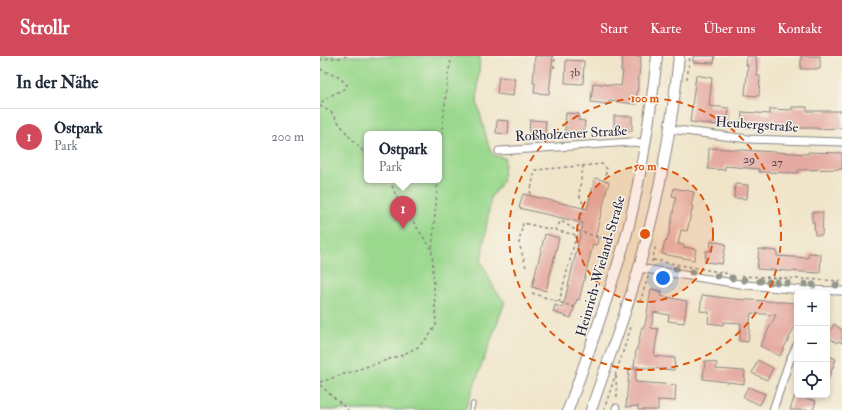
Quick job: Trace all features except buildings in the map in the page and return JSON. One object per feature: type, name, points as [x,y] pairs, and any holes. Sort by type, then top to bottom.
[{"type":"main road","name":"Heinrich-Wieland-Straße","points":[[568,410],[602,313],[624,242],[645,143],[657,56]]},
{"type":"main road","points":[[590,410],[639,268],[657,196],[669,129],[679,56]]},
{"type":"street","name":"Heubergstraße","points":[[669,129],[748,139],[842,142]]},
{"type":"street","name":"Roßholzener Straße","points":[[499,151],[631,142],[645,143]]},
{"type":"street","points":[[639,268],[746,285],[794,290]]},
{"type":"street","points":[[830,294],[842,291]]},
{"type":"street","points":[[773,410],[788,362],[794,351]]},
{"type":"lane","points":[[471,410],[473,404]]},
{"type":"path","points":[[320,60],[347,56]]},
{"type":"path","points":[[442,131],[448,75],[452,56]]},
{"type":"path","points":[[554,68],[555,56]]},
{"type":"path","points":[[320,69],[340,78],[347,85],[344,89],[330,96],[320,104],[331,112],[351,139],[364,153]]},
{"type":"path","points":[[530,194],[535,170],[602,164],[606,169],[605,178]]},
{"type":"path","points":[[559,302],[584,206],[579,194],[583,166]]},
{"type":"path","points":[[391,183],[396,196],[432,250]]},
{"type":"path","points":[[320,382],[402,355],[418,347],[429,336],[436,325],[432,250],[438,183]]},
{"type":"path","points":[[554,230],[561,221],[577,231],[614,240]]},
{"type":"path","points":[[526,267],[520,243],[523,223],[576,235]]},
{"type":"path","points":[[653,260],[735,274]]},
{"type":"path","points":[[742,276],[842,281]]},
{"type":"path","points":[[532,293],[577,308]]},
{"type":"path","points":[[616,374],[616,409]]},
{"type":"path","points":[[320,385],[348,410]]},
{"type":"green space","points":[[320,56],[480,56],[477,102],[488,144],[493,155],[505,158],[502,182],[491,197],[481,261],[495,290],[505,302],[465,410],[320,410]]},
{"type":"place","name":"Ostpark","points":[[403,229]]}]
